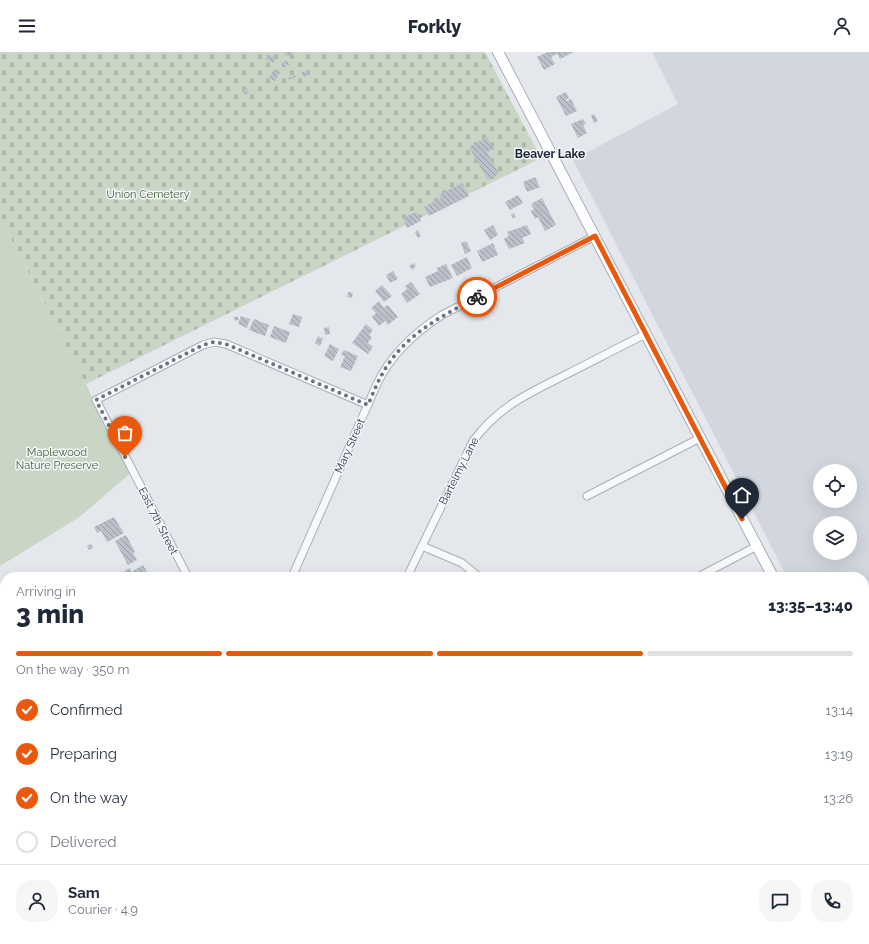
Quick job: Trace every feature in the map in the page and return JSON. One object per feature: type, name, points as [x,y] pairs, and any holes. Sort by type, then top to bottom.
[{"type":"main road","points":[[498,52],[770,572]]},
{"type":"street","name":"Mary Street","points":[[294,572],[368,405],[387,365],[398,350],[426,325],[595,236]]},
{"type":"street","name":"Bartelmy Lane","points":[[409,572],[473,441],[493,417],[519,399],[646,334]]},
{"type":"street","name":"East 7th Street","points":[[185,572],[96,400],[203,345],[214,342],[226,344],[368,405]]},
{"type":"street","points":[[587,496],[700,438]]},
{"type":"street","points":[[422,546],[462,564],[472,572]]},
{"type":"street","points":[[708,572],[757,546]]},
{"type":"shaded area","points":[[652,52],[869,52],[869,572],[784,572],[573,160],[678,104]]},
{"type":"green space","name":"Union Cemetery","points":[[0,52],[485,52],[541,158],[86,384],[0,217]]},
{"type":"green space","name":"Maplewood Nature Preserve","points":[[0,217],[86,384],[114,444],[133,471],[78,518],[0,566]]},
{"type":"building","points":[[286,52],[293,52],[290,57],[284,54]]},
{"type":"building","points":[[548,52],[574,52],[560,59],[557,54],[551,57],[555,64],[544,70],[537,57]]},
{"type":"building","points":[[268,54],[276,58],[273,63],[265,59]]},
{"type":"building","points":[[287,61],[289,65],[283,67],[282,62]]},
{"type":"building","points":[[274,69],[280,72],[275,81],[269,78]]},
{"type":"building","points":[[302,71],[307,72],[306,77],[302,76]]},
{"type":"building","points":[[295,75],[296,77],[288,80],[288,78]]},
{"type":"building","points":[[246,88],[249,92],[246,95],[243,91]]},
{"type":"building","points":[[566,92],[569,98],[566,100],[571,99],[577,111],[566,116],[556,97]]},
{"type":"building","points":[[594,114],[598,121],[594,123],[591,116]]},
{"type":"building","points":[[583,119],[586,124],[583,125],[587,133],[578,138],[571,124]]},
{"type":"building","points":[[487,137],[494,149],[487,152],[499,174],[488,180],[469,147]]},
{"type":"building","points":[[535,177],[540,187],[527,192],[523,182]]},
{"type":"building","points":[[462,183],[469,196],[429,216],[424,207],[441,198],[439,195]]},
{"type":"building","points":[[518,195],[523,203],[510,210],[505,202]]},
{"type":"building","points":[[542,198],[556,225],[545,231],[538,217],[535,219],[531,211],[534,209],[531,204]]},
{"type":"building","points":[[416,212],[421,221],[407,228],[403,218]]},
{"type":"building","points":[[514,213],[516,217],[513,218],[511,214]]},
{"type":"building","points":[[493,225],[498,235],[490,240],[484,230]]},
{"type":"building","points":[[527,225],[531,234],[522,238],[525,243],[509,249],[504,239],[509,236],[507,232]]},
{"type":"building","points":[[418,230],[421,236],[418,238],[415,232]]},
{"type":"building","points":[[465,241],[466,243],[467,242],[471,251],[465,254],[461,243]]},
{"type":"building","points":[[493,243],[498,255],[482,262],[477,251]]},
{"type":"building","points":[[467,257],[472,268],[457,276],[451,265]]},
{"type":"building","points":[[414,263],[416,266],[412,270],[409,266]]},
{"type":"building","points":[[446,264],[453,278],[430,287],[425,277],[438,271],[437,268]]},
{"type":"building","points":[[393,271],[398,279],[390,283],[386,275]]},
{"type":"building","points":[[411,282],[420,294],[407,303],[401,294],[407,289],[405,286]]},
{"type":"building","points":[[382,285],[392,296],[384,302],[375,291]]},
{"type":"building","points":[[348,292],[353,293],[352,298],[347,297]]},
{"type":"building","points":[[379,301],[383,307],[388,305],[398,317],[388,325],[385,321],[379,326],[372,317],[376,313],[371,308]]},
{"type":"building","points":[[293,314],[302,317],[299,327],[289,324]]},
{"type":"building","points":[[237,316],[239,319],[236,321],[233,318]]},
{"type":"building","points":[[241,316],[250,319],[247,328],[238,324]]},
{"type":"building","points":[[254,319],[269,325],[265,336],[249,330]]},
{"type":"building","points":[[366,324],[373,330],[369,335],[372,337],[368,343],[373,347],[368,354],[352,343]]},
{"type":"building","points":[[274,326],[290,332],[286,343],[270,337]]},
{"type":"building","points":[[329,327],[330,334],[325,335],[324,328]]},
{"type":"building","points":[[318,336],[323,339],[320,346],[315,343]]},
{"type":"building","points":[[330,344],[339,349],[333,361],[324,356]]},
{"type":"building","points":[[344,350],[358,356],[351,371],[340,367],[345,356],[341,355]]},
{"type":"building","points":[[114,517],[124,533],[107,542],[101,531],[97,533],[94,527]]},
{"type":"building","points":[[126,535],[135,552],[133,553],[137,560],[128,565],[115,541]]},
{"type":"building","points":[[91,544],[93,548],[89,550],[87,546]]},
{"type":"building","points":[[143,565],[147,572],[134,572]]},
{"type":"building","points":[[130,568],[132,572],[125,572]]},
{"type":"way so far","points":[[125,457],[96,400],[203,345],[214,342],[226,344],[368,405],[387,365],[398,350],[426,325],[477,297]]},
{"type":"district","name":"Beaver Lake","points":[[550,154]]},
{"type":"route","points":[[477,297],[595,236],[742,519]]}]
